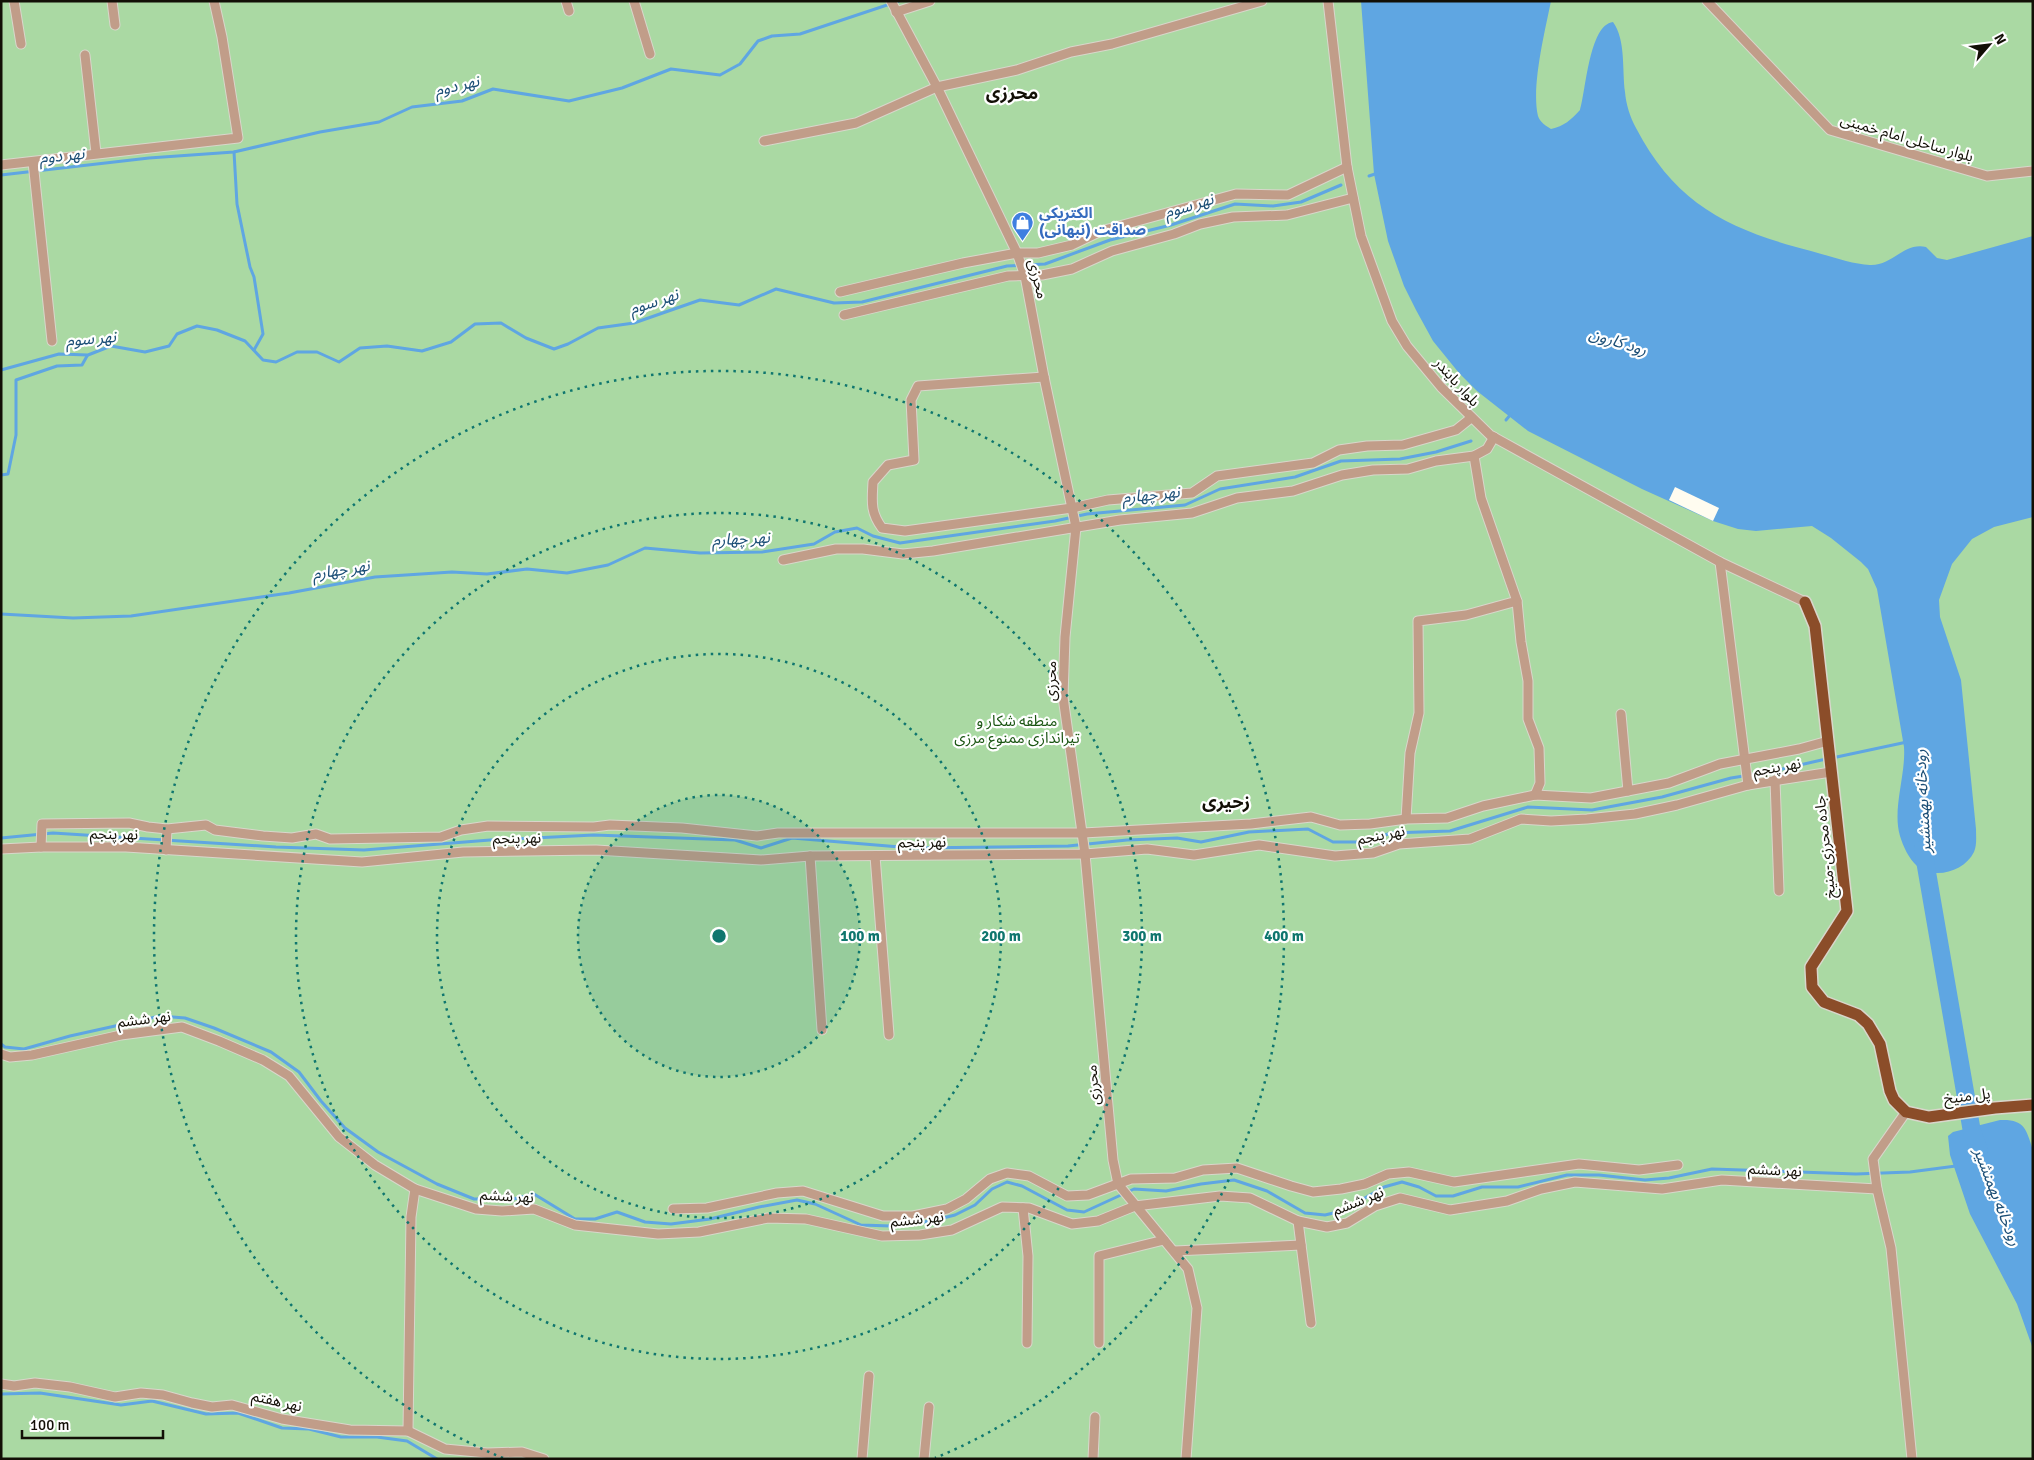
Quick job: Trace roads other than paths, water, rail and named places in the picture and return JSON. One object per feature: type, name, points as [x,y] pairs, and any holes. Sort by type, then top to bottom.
[{"type":"main road","points":[[1805,602],[1815,626],[1828,746]]},
{"type":"main road","name":"جاده محرزی-منیخ","points":[[1828,746],[1847,911],[1811,967],[1812,987],[1824,1002],[1858,1015],[1868,1024],[1880,1044],[1890,1091],[1894,1100],[1906,1112]]},
{"type":"main road","name":"پل منیخ","points":[[1906,1112],[1929,1117],[2033,1105]]},
{"type":"street","points":[[14,1],[21,44]]},
{"type":"street","points":[[112,1],[115,25]]},
{"type":"street","points":[[1,165],[34,164],[96,153],[238,138],[222,37],[214,1]]},
{"type":"street","points":[[566,1],[569,11]]},
{"type":"street","points":[[634,1],[650,54]]},
{"type":"street","points":[[893,7],[930,1]]},
{"type":"street","points":[[764,141],[856,123],[937,87],[1017,70],[1071,52],[1112,44],[1262,1]]},
{"type":"street","name":"بلوار بایندر","points":[[1328,1],[1347,166],[1361,236],[1392,321],[1407,346],[1441,387],[1471,418],[1494,437],[1720,562],[1805,602]]},
{"type":"street","name":"بلوار ساحلی امام خمینی","points":[[1707,1],[1830,130],[1987,176],[2033,171]]},
{"type":"street","name":"محرزی","points":[[893,7],[937,87],[1019,256],[1075,524],[1064,637],[1063,697],[1085,853],[1114,1160],[1120,1186],[1188,1269],[1197,1308],[1186,1459]]},
{"type":"street","points":[[85,55],[96,153]]},
{"type":"street","points":[[34,164],[52,341]]},
{"type":"street","points":[[840,292],[963,263],[1038,253],[1072,245],[1102,231],[1236,194],[1288,195],[1347,166]]},
{"type":"street","points":[[844,315],[999,278],[1024,273],[1042,275],[1072,269],[1112,251],[1174,234],[1200,224],[1233,217],[1287,215],[1353,198]]},
{"type":"street","points":[[1044,377],[918,386],[911,400],[914,460],[888,465],[873,482],[872,507],[874,518],[882,528],[905,531],[1072,510],[1108,500],[1192,493],[1217,476],[1313,463],[1339,450],[1368,446],[1404,446],[1456,430],[1471,418]]},
{"type":"street","points":[[783,560],[836,549],[863,549],[903,554],[933,551],[1075,524],[1192,514],[1237,498],[1293,491],[1342,475],[1373,470],[1408,469],[1436,460],[1474,456],[1487,450],[1494,437]]},
{"type":"street","points":[[1474,456],[1481,498],[1517,601],[1521,642],[1528,681],[1528,719],[1539,748],[1540,783],[1535,795]]},
{"type":"street","points":[[1720,562],[1748,783]]},
{"type":"street","points":[[1406,819],[1410,753],[1419,713],[1418,621],[1466,615],[1517,601]]},
{"type":"street","points":[[1621,714],[1628,790]]},
{"type":"street","name":"نهر پنجم","points":[[42,844],[42,824],[129,823],[167,831],[206,825],[215,830],[263,836],[292,838],[316,834],[330,839],[441,837],[461,830],[488,826],[594,827],[610,825],[682,828],[757,836],[778,833],[1083,836],[1251,824],[1311,817],[1340,825],[1370,824],[1406,819],[1447,818],[1483,806],[1535,795],[1591,798],[1669,783],[1720,764],[1799,749],[1828,746]]},
{"type":"street","name":"نهر پنجم","points":[[1,849],[42,844],[126,848],[166,847],[362,862],[463,852],[596,850],[761,860],[810,856],[1085,853],[1148,849],[1194,855],[1259,845],[1335,856],[1373,853],[1398,844],[1470,839],[1521,819],[1587,819],[1635,814],[1677,805],[1748,783],[1775,780],[1831,769]]},
{"type":"street","points":[[1775,780],[1779,891]]},
{"type":"street","points":[[166,847],[167,831]]},
{"type":"street","points":[[810,856],[822,1030]]},
{"type":"street","points":[[875,856],[889,1035]]},
{"type":"street","name":"نهر ششم","points":[[1,1054],[10,1057],[32,1055],[121,1035],[182,1028],[219,1041],[263,1060],[289,1076],[339,1137],[375,1165],[415,1189],[476,1209],[502,1211],[534,1208],[576,1225],[658,1234],[699,1232],[768,1218],[806,1219],[882,1236],[920,1236],[952,1230],[1002,1207],[1029,1208],[1072,1224],[1098,1221],[1133,1203],[1220,1196],[1250,1198],[1298,1221],[1327,1227],[1347,1223],[1375,1206],[1400,1198],[1450,1210],[1507,1201],[1541,1189],[1575,1182],[1662,1189],[1722,1180],[1876,1185]]},
{"type":"street","points":[[1906,1112],[1872,1159],[1876,1185],[1891,1248],[1912,1459]]},
{"type":"street","points":[[673,1209],[707,1208],[777,1193],[803,1191],[883,1216],[913,1216],[947,1209],[966,1199],[990,1179],[1007,1173],[1029,1176],[1067,1196],[1088,1195],[1120,1186],[1130,1179],[1175,1178],[1203,1170],[1237,1168],[1313,1192],[1341,1190],[1365,1184],[1388,1174],[1409,1172],[1454,1182],[1579,1164],[1639,1170],[1678,1165]]},
{"type":"street","points":[[408,1431],[412,1217],[415,1189]]},
{"type":"street","points":[[1023,1208],[1028,1256],[1027,1342]]},
{"type":"street","points":[[1298,1221],[1311,1323]]},
{"type":"street","points":[[1099,1343],[1099,1256],[1164,1240]]},
{"type":"street","points":[[1174,1251],[1301,1245]]},
{"type":"street","points":[[862,1459],[869,1376]]},
{"type":"street","name":"نهر هفتم","points":[[1,1384],[14,1386],[35,1383],[70,1387],[115,1397],[141,1393],[163,1395],[212,1407],[232,1405],[282,1418],[350,1430],[408,1431],[445,1449],[487,1453],[522,1452],[544,1459]]},
{"type":"street","points":[[924,1459],[929,1407]]},
{"type":"street","points":[[1093,1459],[1096,1417]]},
{"type":"water","name":"رود کارون","points":[[1361,1],[1551,1],[1537,75],[1536,104],[1538,116],[1551,129],[1567,122],[1580,110],[1594,46],[1605,26],[1613,22],[1622,46],[1626,101],[1636,128],[1652,155],[1669,177],[1688,195],[1708,210],[1755,234],[1840,260],[1870,265],[1885,262],[1904,251],[1918,246],[1926,247],[1937,258],[1947,260],[2033,236],[2033,517],[1994,527],[1972,539],[1952,564],[1939,600],[1940,617],[1961,680],[1976,829],[1974,852],[1963,865],[1948,872],[1932,873],[1924,870],[1911,860],[1901,840],[1898,826],[1898,803],[1904,747],[1877,589],[1868,569],[1861,562],[1831,538],[1812,526],[1756,531],[1738,529],[1713,521],[1642,489],[1528,431],[1477,391],[1459,373],[1433,341],[1404,286],[1388,241],[1374,174]]},
{"type":"water","points":[[2000,1120],[2015,1121],[2020,1124],[2026,1131],[2033,1150],[2033,1349],[2017,1304],[1970,1214],[1950,1155],[1948,1136],[1953,1132]]},
{"type":"waterway","name":"نهر دوم","points":[[1,175],[149,158],[234,152],[320,132],[379,122],[412,107],[462,101],[493,89],[569,101],[622,88],[671,69],[720,75],[740,64],[758,41],[772,36],[800,34],[899,1]]},
{"type":"waterway","points":[[234,152],[237,204],[250,267],[254,277],[263,334],[254,350]]},
{"type":"waterway","points":[[1369,176],[1378,173]]},
{"type":"waterway","name":"نهر سوم","points":[[1,370],[59,354],[88,355],[111,346],[145,352],[169,346],[177,334],[197,326],[217,330],[245,341],[263,360],[276,362],[297,352],[317,352],[339,362],[360,348],[387,346],[422,351],[451,342],[475,324],[501,323],[526,338],[554,349],[568,344],[598,328],[634,323],[700,300],[739,305],[776,289],[834,303],[862,302],[1007,266],[1045,264],[1110,240],[1171,225],[1235,204],[1273,206],[1301,202],[1341,185]]},
{"type":"waterway","points":[[1,475],[8,474],[16,435],[16,380],[57,366],[82,365],[87,356]]},
{"type":"waterway","points":[[1506,420],[1511,414]]},
{"type":"waterway","name":"نهر چهارم","points":[[1,614],[73,618],[131,616],[289,593],[375,577],[452,572],[487,574],[527,569],[567,573],[608,565],[645,548],[700,553],[762,552],[814,544],[835,532],[857,528],[873,536],[900,543],[1055,521],[1087,514],[1185,505],[1220,489],[1295,477],[1341,461],[1400,459],[1436,452],[1471,441]]},
{"type":"waterway","points":[[1832,758],[1907,742]]},
{"type":"waterway","points":[[1,838],[53,833],[276,847],[364,850],[490,840],[594,835],[735,840],[761,848],[792,838],[912,848],[1068,846],[1127,840],[1177,838],[1201,842],[1249,832],[1308,829],[1333,842],[1365,842],[1391,833],[1450,831],[1528,807],[1592,810],[1662,797],[1731,778],[1769,772],[1826,759]]},
{"type":"waterway","name":"رودخانه بهمنشیر","points":[[1923,849],[1972,1132],[1979,1150]]},
{"type":"waterway","points":[[1,1044],[5,1047],[24,1049],[70,1036],[160,1016],[185,1018],[271,1052],[299,1072],[345,1128],[378,1152],[437,1184],[474,1199],[513,1199],[534,1194],[575,1219],[595,1219],[617,1212],[645,1222],[671,1224],[710,1219],[797,1200],[815,1204],[861,1225],[891,1226],[931,1221],[955,1215],[975,1205],[992,1189],[1007,1182],[1022,1186],[1067,1210],[1084,1212],[1134,1189],[1166,1191],[1234,1180],[1267,1191],[1305,1213],[1325,1215],[1342,1211],[1384,1187],[1402,1182],[1419,1187],[1436,1196],[1453,1196],[1482,1187],[1518,1187],[1567,1175],[1599,1175],[1645,1180],[1669,1178],[1712,1169],[1856,1174],[1910,1172],[1956,1166]]},
{"type":"waterway","points":[[1,1394],[40,1393],[121,1405],[152,1401],[206,1414],[238,1413],[282,1428],[309,1429],[341,1437],[377,1437],[407,1441],[437,1459]]},
{"type":"place","name":"الکتریکی صداقت (نبهانی)","points":[[1023,241]]},
{"type":"district","name":"محرزی","points":[[1012,93]]},
{"type":"district","name":"زحیری","points":[[1226,802]]},
{"type":"park label","name":"منطقه شکار و تیراندازی ممنوع مرزی","points":[[1017,730]]}]
